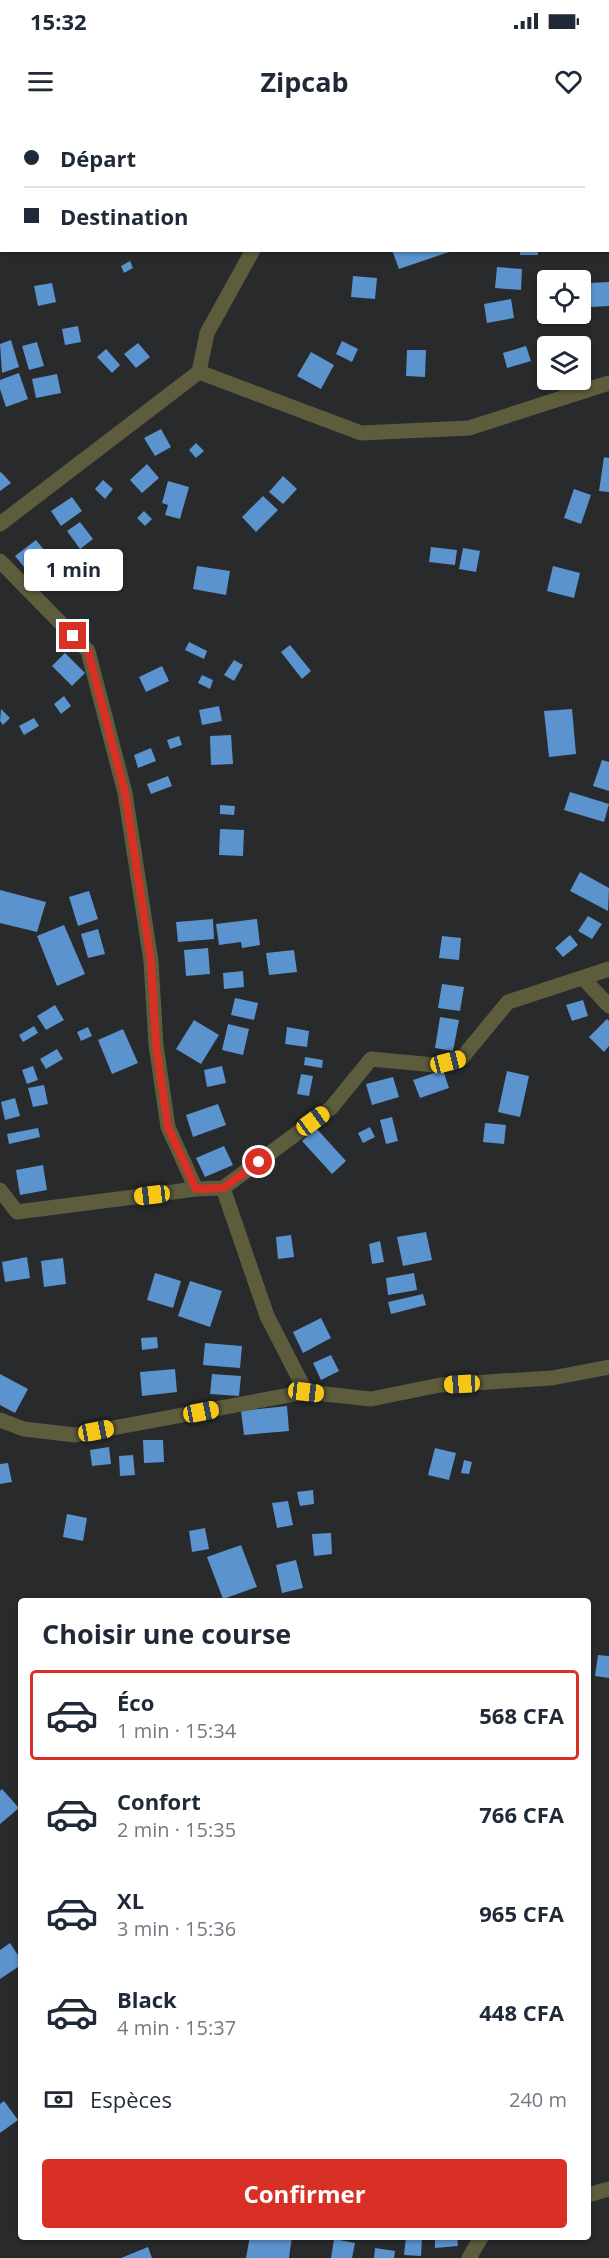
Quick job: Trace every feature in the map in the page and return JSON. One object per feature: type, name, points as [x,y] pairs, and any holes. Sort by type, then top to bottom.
[{"type":"street","points":[[0,524],[199,372],[207,333],[252,252]]},
{"type":"street","points":[[199,372],[361,433],[470,428],[609,383]]},
{"type":"street","points":[[0,561],[88,651],[125,793],[151,961],[156,1045],[168,1127],[196,1189]]},
{"type":"street","points":[[0,1190],[17,1212],[196,1189],[223,1188],[332,1108],[371,1059],[435,1065],[461,1059],[508,1002],[609,969]]},
{"type":"street","points":[[583,978],[609,1006]]},
{"type":"street","points":[[223,1188],[267,1316],[306,1392]]},
{"type":"street","points":[[0,1420],[24,1429],[75,1435],[306,1392],[371,1399],[440,1385],[552,1378],[609,1368]]},
{"type":"street","points":[[591,2194],[609,2189]]},
{"type":"street","points":[[469,2258],[480,2240]]},
{"type":"building","points":[[393,252],[449,252],[399,269]]},
{"type":"building","points":[[520,252],[538,252],[538,255],[520,255]]},
{"type":"building","points":[[130,261],[133,268],[124,273],[121,266]]},
{"type":"building","points":[[497,267],[522,269],[521,290],[495,288]]},
{"type":"building","points":[[353,276],[377,278],[375,299],[351,297]]},
{"type":"building","points":[[609,282],[609,306],[591,307],[591,283]]},
{"type":"building","points":[[52,283],[56,302],[38,306],[34,286]]},
{"type":"building","points":[[511,299],[514,318],[487,323],[484,304]]},
{"type":"building","points":[[78,326],[81,342],[65,345],[62,329]]},
{"type":"building","points":[[11,340],[19,367],[2,373],[0,344]]},
{"type":"building","points":[[342,341],[358,349],[352,362],[336,354]]},
{"type":"building","points":[[37,342],[44,366],[29,370],[22,346]]},
{"type":"building","points":[[138,343],[150,357],[136,368],[124,354]]},
{"type":"building","points":[[526,346],[531,361],[507,368],[503,353]]},
{"type":"building","points":[[106,349],[120,365],[112,373],[97,357]]},
{"type":"building","points":[[407,350],[426,350],[425,377],[406,376]]},
{"type":"building","points":[[311,352],[334,365],[321,389],[297,376]]},
{"type":"building","points":[[19,373],[28,399],[6,407],[0,389],[0,380]]},
{"type":"building","points":[[57,374],[61,393],[36,398],[32,379]]},
{"type":"building","points":[[161,429],[171,447],[155,456],[144,438]]},
{"type":"building","points":[[196,443],[204,451],[196,458],[189,450]]},
{"type":"building","points":[[604,457],[609,458],[609,492],[599,491]]},
{"type":"building","points":[[147,464],[159,478],[142,493],[130,480]]},
{"type":"building","points":[[0,473],[11,483],[0,491]]},
{"type":"building","points":[[283,476],[297,489],[283,504],[269,492]]},
{"type":"building","points":[[103,480],[113,489],[105,499],[95,489]]},
{"type":"building","points":[[168,481],[189,487],[180,519],[165,515],[168,505],[162,503]]},
{"type":"building","points":[[574,489],[591,495],[581,524],[564,518]]},
{"type":"building","points":[[263,496],[278,510],[256,532],[242,517]]},
{"type":"building","points":[[72,497],[82,511],[61,526],[51,511]]},
{"type":"building","points":[[144,511],[152,519],[145,526],[137,518]]},
{"type":"building","points":[[80,522],[93,539],[80,549],[67,531]]},
{"type":"building","points":[[36,540],[49,556],[29,573],[15,556]]},
{"type":"building","points":[[431,547],[457,550],[455,565],[429,562]]},
{"type":"building","points":[[463,548],[480,551],[476,572],[459,569]]},
{"type":"building","points":[[197,566],[230,571],[226,595],[193,589]]},
{"type":"building","points":[[553,566],[580,573],[574,598],[547,591]]},
{"type":"building","points":[[189,642],[207,651],[204,659],[185,650]]},
{"type":"building","points":[[290,645],[311,671],[302,679],[281,652]]},
{"type":"building","points":[[65,653],[85,673],[72,686],[52,666]]},
{"type":"building","points":[[234,660],[243,665],[234,681],[224,675]]},
{"type":"building","points":[[162,666],[169,681],[146,692],[139,677]]},
{"type":"building","points":[[202,675],[213,680],[210,689],[198,683]]},
{"type":"building","points":[[64,696],[71,706],[61,714],[54,704]]},
{"type":"building","points":[[219,706],[222,721],[202,725],[199,710]]},
{"type":"building","points":[[1,709],[10,718],[3,725],[0,721]]},
{"type":"building","points":[[572,709],[576,754],[549,757],[544,711]]},
{"type":"building","points":[[34,718],[39,726],[24,735],[19,726]]},
{"type":"building","points":[[231,735],[233,764],[211,765],[210,736]]},
{"type":"building","points":[[179,736],[182,745],[170,749],[167,740]]},
{"type":"building","points":[[151,748],[156,761],[138,768],[134,755]]},
{"type":"building","points":[[602,760],[609,762],[609,791],[593,786]]},
{"type":"building","points":[[168,776],[172,786],[151,794],[147,784]]},
{"type":"building","points":[[570,792],[609,804],[604,822],[564,810]]},
{"type":"building","points":[[220,805],[235,806],[234,815],[220,814]]},
{"type":"building","points":[[220,829],[244,830],[243,856],[219,855]]},
{"type":"building","points":[[580,872],[609,888],[608,911],[570,891]]},
{"type":"building","points":[[0,890],[46,902],[37,932],[0,923]]},
{"type":"building","points":[[89,891],[98,919],[78,926],[69,897]]},
{"type":"building","points":[[588,916],[602,924],[592,939],[578,931]]},
{"type":"building","points":[[213,919],[214,939],[178,942],[176,922]]},
{"type":"building","points":[[257,919],[260,945],[242,948],[241,942],[219,945],[216,924]]},
{"type":"building","points":[[64,925],[85,974],[57,986],[37,936]]},
{"type":"building","points":[[98,929],[105,954],[88,958],[81,934]]},
{"type":"building","points":[[570,935],[578,945],[563,957],[555,948]]},
{"type":"building","points":[[442,936],[461,938],[459,960],[439,958]]},
{"type":"building","points":[[208,948],[210,974],[186,976],[184,950]]},
{"type":"building","points":[[294,950],[297,972],[269,975],[266,953]]},
{"type":"building","points":[[243,971],[244,987],[224,989],[223,973]]},
{"type":"building","points":[[442,984],[464,987],[460,1011],[438,1008]]},
{"type":"building","points":[[235,998],[258,1003],[254,1020],[231,1015]]},
{"type":"building","points":[[583,1000],[588,1016],[572,1021],[566,1005]]},
{"type":"building","points":[[55,1005],[64,1020],[46,1030],[37,1016]]},
{"type":"building","points":[[440,1017],[459,1020],[453,1051],[435,1048]]},
{"type":"building","points":[[607,1019],[609,1021],[609,1046],[604,1052],[589,1037]]},
{"type":"building","points":[[194,1020],[219,1035],[201,1064],[176,1049]]},
{"type":"building","points":[[228,1024],[249,1029],[243,1055],[222,1050]]},
{"type":"building","points":[[34,1026],[38,1033],[23,1042],[19,1035]]},
{"type":"building","points":[[88,1027],[92,1036],[81,1041],[77,1032]]},
{"type":"building","points":[[287,1027],[309,1031],[307,1047],[285,1044]]},
{"type":"building","points":[[123,1029],[138,1063],[112,1074],[98,1040]]},
{"type":"building","points":[[57,1049],[63,1059],[46,1069],[40,1059]]},
{"type":"building","points":[[305,1057],[323,1060],[322,1068],[304,1065]]},
{"type":"building","points":[[33,1066],[38,1080],[27,1084],[22,1070]]},
{"type":"building","points":[[222,1066],[226,1083],[207,1087],[204,1070]]},
{"type":"building","points":[[443,1070],[449,1088],[420,1098],[413,1080]]},
{"type":"building","points":[[507,1071],[529,1076],[520,1117],[498,1112]]},
{"type":"building","points":[[301,1074],[313,1076],[309,1096],[297,1094]]},
{"type":"building","points":[[393,1077],[399,1097],[372,1105],[366,1084]]},
{"type":"building","points":[[44,1085],[48,1104],[33,1107],[28,1088]]},
{"type":"building","points":[[15,1098],[20,1116],[5,1120],[1,1102]]},
{"type":"building","points":[[218,1104],[226,1125],[193,1137],[186,1115]]},
{"type":"building","points":[[392,1117],[398,1141],[386,1144],[380,1120]]},
{"type":"building","points":[[485,1123],[506,1125],[504,1144],[483,1142]]},
{"type":"building","points":[[370,1127],[375,1137],[363,1143],[358,1133]]},
{"type":"building","points":[[38,1128],[40,1137],[9,1144],[7,1134]]},
{"type":"building","points":[[316,1128],[346,1161],[332,1174],[302,1141]]},
{"type":"building","points":[[224,1146],[233,1165],[205,1177],[196,1158]]},
{"type":"building","points":[[43,1165],[47,1190],[20,1195],[16,1170]]},
{"type":"building","points":[[426,1232],[432,1260],[403,1266],[397,1237]]},
{"type":"building","points":[[291,1235],[294,1257],[278,1259],[276,1237]]},
{"type":"building","points":[[380,1241],[384,1262],[372,1264],[369,1244]]},
{"type":"building","points":[[27,1257],[30,1278],[5,1282],[2,1262]]},
{"type":"building","points":[[63,1258],[66,1284],[44,1287],[41,1261]]},
{"type":"building","points":[[155,1273],[181,1281],[173,1308],[147,1300]]},
{"type":"building","points":[[414,1273],[417,1290],[388,1295],[386,1278]]},
{"type":"building","points":[[190,1281],[222,1291],[210,1327],[178,1316]]},
{"type":"building","points":[[423,1294],[426,1305],[391,1314],[388,1302]]},
{"type":"building","points":[[321,1318],[331,1338],[303,1353],[293,1332]]},
{"type":"building","points":[[157,1337],[158,1348],[142,1350],[141,1338]]},
{"type":"building","points":[[205,1343],[242,1346],[240,1368],[203,1365]]},
{"type":"building","points":[[331,1355],[339,1371],[321,1380],[313,1363]]},
{"type":"building","points":[[175,1369],[177,1392],[142,1396],[140,1372]]},
{"type":"building","points":[[0,1374],[28,1389],[15,1413],[0,1405]]},
{"type":"building","points":[[212,1374],[241,1376],[239,1396],[210,1394]]},
{"type":"building","points":[[287,1406],[289,1431],[244,1435],[241,1411]]},
{"type":"building","points":[[143,1440],[163,1440],[164,1462],[144,1463]]},
{"type":"building","points":[[109,1447],[111,1464],[92,1466],[90,1450]]},
{"type":"building","points":[[435,1448],[456,1453],[449,1480],[428,1475]]},
{"type":"building","points":[[133,1455],[135,1475],[120,1476],[119,1456]]},
{"type":"building","points":[[464,1460],[472,1462],[469,1474],[461,1473]]},
{"type":"building","points":[[8,1463],[12,1482],[0,1484],[0,1464]]},
{"type":"building","points":[[313,1490],[314,1504],[300,1506],[297,1492]]},
{"type":"building","points":[[288,1501],[293,1525],[277,1528],[272,1503]]},
{"type":"building","points":[[67,1514],[87,1518],[83,1541],[63,1537]]},
{"type":"building","points":[[205,1528],[209,1549],[192,1552],[189,1531]]},
{"type":"building","points":[[331,1533],[332,1554],[314,1556],[312,1534]]},
{"type":"building","points":[[241,1545],[257,1587],[223,1598],[207,1557]]},
{"type":"building","points":[[296,1560],[303,1588],[282,1593],[276,1565]]},
{"type":"building","points":[[598,1655],[609,1656],[609,1678],[595,1676]]},
{"type":"building","points":[[2,1789],[18,1809],[0,1824],[0,1791]]},
{"type":"building","points":[[10,1943],[18,1955],[18,1967],[0,1979],[0,1950]]},
{"type":"building","points":[[4,2101],[18,2120],[0,2133],[0,2104]]},
{"type":"building","points":[[249,2240],[291,2240],[289,2258],[246,2258]]},
{"type":"building","points":[[334,2240],[355,2243],[352,2258],[331,2258]]},
{"type":"building","points":[[406,2240],[422,2240],[421,2256],[404,2255]]},
{"type":"building","points":[[435,2240],[457,2240],[458,2246],[435,2248]]},
{"type":"building","points":[[148,2247],[152,2258],[121,2258]]},
{"type":"building","points":[[375,2248],[395,2251],[394,2258],[374,2258]]},
{"type":"route","points":[[73,636],[88,651],[125,793],[151,961],[156,1045],[168,1127],[196,1189],[223,1188],[259,1162]]}]
